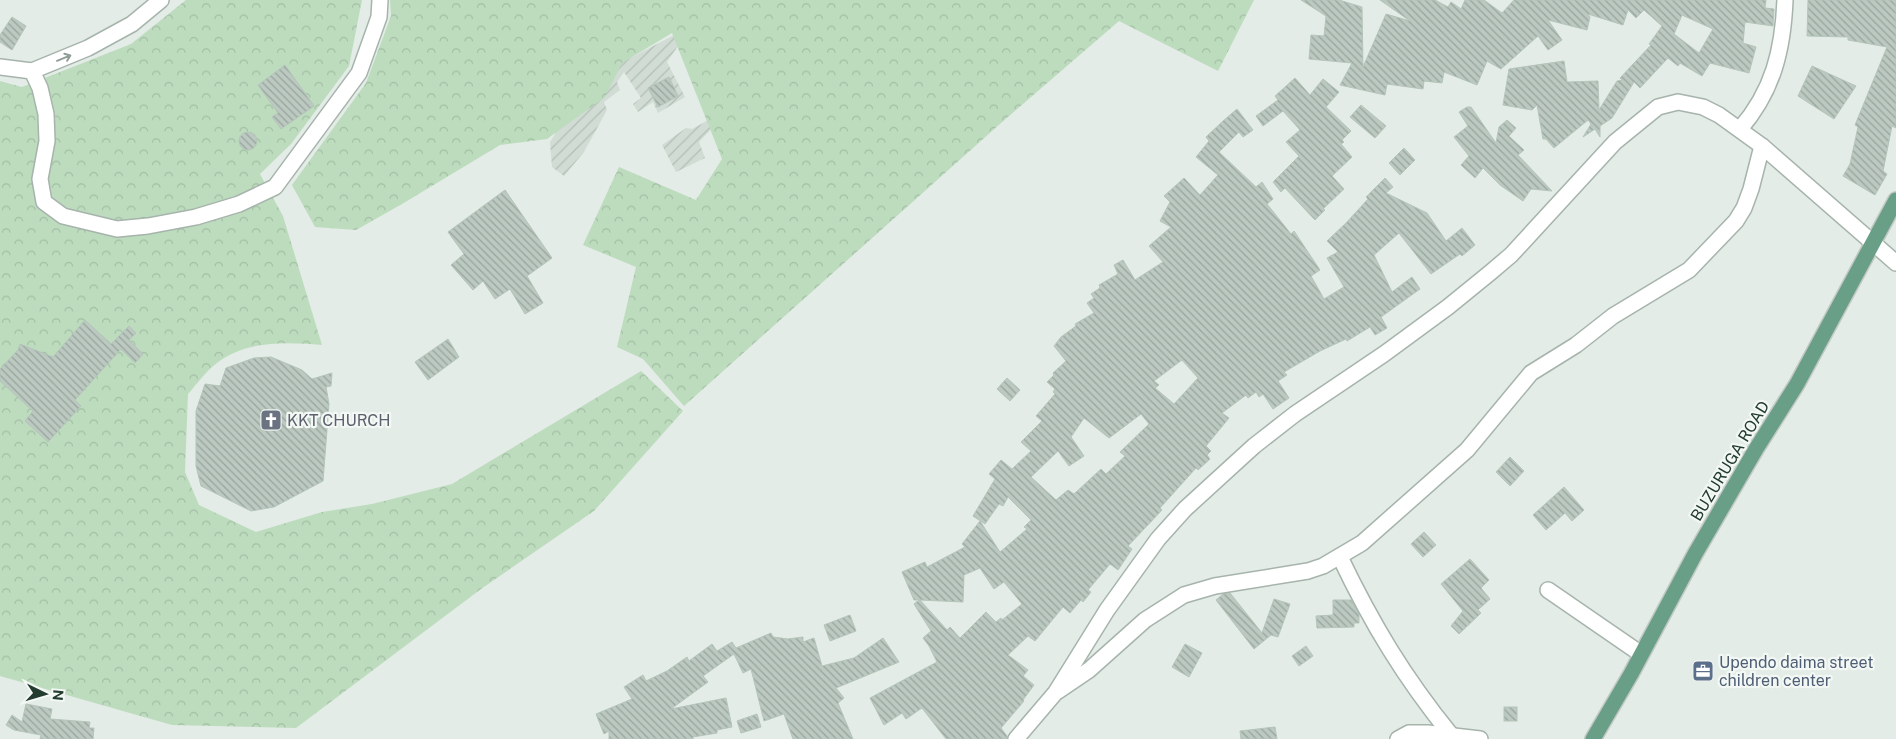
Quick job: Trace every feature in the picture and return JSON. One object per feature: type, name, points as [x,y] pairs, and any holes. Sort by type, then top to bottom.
[{"type":"main road","name":"BUZURUGA ROAD","points":[[1593,739],[1695,554],[1797,384],[1896,200]]},
{"type":"street","points":[[0,67],[32,71],[88,48],[132,24],[161,0]]},
{"type":"street","points":[[32,71],[40,88],[46,114],[47,141],[40,180],[44,202],[63,216],[117,229],[196,217],[239,204],[275,187],[359,73],[379,18],[380,0]]},
{"type":"street","points":[[1740,129],[1755,112],[1775,69],[1781,41],[1785,0]]},
{"type":"street","points":[[1016,739],[1056,692],[1107,610],[1158,539],[1185,509],[1254,446],[1295,414],[1384,354],[1448,307],[1491,272],[1511,255],[1615,142],[1658,107],[1678,102],[1703,107],[1740,129],[1874,242],[1896,263]]},
{"type":"street","points":[[1056,692],[1090,670],[1145,620],[1184,595],[1214,586],[1308,571],[1323,566],[1362,543],[1467,450],[1531,374],[1576,345],[1628,306],[1689,270],[1740,215],[1751,189],[1762,146]]},
{"type":"street","points":[[1340,557],[1386,647],[1449,736]]},
{"type":"street","points":[[1548,590],[1641,654]]},
{"type":"street","points":[[1398,739],[1409,733],[1480,739]]},
{"type":"shaded area","points":[[678,33],[682,40],[667,62],[685,97],[658,113],[653,102],[638,112],[633,104],[641,98],[624,72],[617,82],[620,90],[604,102],[607,110],[584,152],[564,176],[552,167],[550,142],[564,120],[615,66]]},
{"type":"shaded area","points":[[715,112],[721,119],[699,142],[705,158],[676,172],[662,145],[686,128],[692,129],[705,122]]},
{"type":"green space","points":[[186,0],[362,0],[349,66],[291,144],[260,174],[283,216],[322,345],[281,343],[254,346],[241,350],[213,366],[188,394],[185,472],[199,505],[256,532],[322,512],[372,504],[452,484],[641,371],[683,411],[594,511],[481,589],[296,728],[172,725],[0,676],[0,81],[22,87],[131,44]]},
{"type":"green space","points":[[390,0],[1254,0],[1218,71],[1119,21],[1001,123],[684,406],[643,359],[617,347],[636,267],[583,245],[619,167],[696,200],[722,159],[672,33],[622,63],[605,97],[547,139],[500,145],[356,230],[315,227],[292,185],[366,83],[391,16]]},
{"type":"building","points":[[1301,0],[1339,0],[1362,7],[1363,67],[1386,14],[1410,21],[1380,0],[1435,0],[1448,7],[1451,2],[1461,9],[1465,0],[1484,0],[1502,13],[1514,0],[1766,0],[1765,8],[1774,9],[1773,26],[1745,22],[1743,43],[1756,47],[1749,73],[1710,63],[1702,76],[1680,63],[1678,66],[1668,58],[1640,88],[1634,82],[1612,118],[1600,126],[1600,137],[1595,129],[1583,137],[1591,124],[1588,120],[1554,148],[1546,139],[1543,139],[1537,105],[1532,110],[1503,105],[1509,69],[1564,61],[1567,82],[1598,81],[1599,110],[1617,81],[1622,80],[1620,78],[1651,45],[1649,44],[1662,26],[1644,10],[1636,18],[1628,10],[1623,25],[1588,14],[1590,17],[1587,30],[1548,20],[1562,40],[1548,50],[1538,36],[1501,69],[1487,61],[1477,85],[1444,72],[1442,83],[1424,81],[1423,89],[1387,84],[1385,95],[1340,85],[1352,63],[1309,59],[1311,35],[1324,36],[1326,16]],"holes":[[[1682,15],[1713,29],[1699,53],[1674,34]]]},
{"type":"building","points":[[1808,0],[1896,0],[1896,128],[1892,126],[1883,171],[1887,174],[1875,195],[1843,176],[1850,164],[1858,127],[1855,125],[1887,47],[1848,40],[1848,37],[1807,36]]},
{"type":"building","points":[[12,17],[26,26],[12,50],[0,42],[0,35]]},
{"type":"building","points":[[285,65],[314,106],[281,129],[272,117],[278,113],[258,85]]},
{"type":"building","points":[[1812,66],[1856,86],[1834,119],[1798,96]]},
{"type":"building","points":[[669,77],[678,96],[658,107],[648,88]]},
{"type":"building","points":[[1295,78],[1310,95],[1323,79],[1339,92],[1326,107],[1351,131],[1342,140],[1344,142],[1341,144],[1352,157],[1332,176],[1344,189],[1323,209],[1325,210],[1315,220],[1285,188],[1281,192],[1273,182],[1299,156],[1286,142],[1300,130],[1283,111],[1263,126],[1256,116],[1278,100],[1275,96]]},
{"type":"building","points":[[1361,105],[1386,126],[1375,138],[1350,117]]},
{"type":"building","points":[[1467,107],[1471,107],[1496,143],[1499,127],[1507,120],[1516,128],[1509,136],[1524,150],[1518,155],[1552,191],[1531,189],[1523,201],[1500,185],[1483,168],[1475,178],[1461,165],[1469,156],[1454,137],[1468,126],[1459,112]]},
{"type":"building","points":[[1237,109],[1253,130],[1243,137],[1239,132],[1219,152],[1256,187],[1262,182],[1273,199],[1267,204],[1291,234],[1294,231],[1320,270],[1311,276],[1324,299],[1344,287],[1327,258],[1338,252],[1327,241],[1346,223],[1368,199],[1366,197],[1385,178],[1393,187],[1386,193],[1427,213],[1446,241],[1462,228],[1475,245],[1462,256],[1460,254],[1431,274],[1399,233],[1374,255],[1392,292],[1412,277],[1420,289],[1381,317],[1387,328],[1375,335],[1370,327],[1347,341],[1346,339],[1320,351],[1284,372],[1287,375],[1278,381],[1289,398],[1273,409],[1263,394],[1259,397],[1256,392],[1248,398],[1246,395],[1222,413],[1229,418],[1206,446],[1211,451],[1207,455],[1210,459],[1198,470],[1196,468],[1160,508],[1162,510],[1128,546],[1132,549],[1118,570],[1110,564],[1088,590],[1091,592],[1083,602],[1081,600],[1070,613],[1063,607],[1035,641],[1028,636],[1008,655],[1028,670],[1023,676],[1034,685],[1024,701],[1001,728],[1007,739],[946,739],[922,708],[906,719],[902,713],[884,725],[870,698],[937,662],[923,638],[931,631],[914,604],[919,600],[914,600],[902,572],[925,562],[927,567],[965,547],[962,544],[980,521],[1000,552],[1027,529],[1024,527],[1031,520],[1008,497],[1003,506],[999,504],[985,524],[973,516],[995,479],[989,474],[1001,460],[1012,469],[1031,451],[1021,442],[1042,421],[1036,416],[1055,394],[1053,392],[1055,389],[1047,382],[1054,375],[1053,373],[1066,361],[1054,346],[1061,337],[1076,326],[1075,324],[1094,313],[1087,303],[1094,298],[1091,294],[1100,288],[1099,285],[1118,274],[1114,265],[1123,260],[1135,280],[1163,262],[1149,246],[1171,227],[1160,221],[1170,202],[1164,196],[1184,178],[1200,195],[1218,175],[1196,157],[1209,141],[1206,137]],"holes":[[[1182,360],[1198,378],[1174,404],[1155,388],[1159,385],[1154,381]],[[1141,414],[1149,424],[1120,452],[1125,456],[1106,474],[1101,469],[1074,494],[1068,490],[1056,500],[1031,477],[1058,451],[1069,466],[1084,456],[1071,437],[1084,418],[1109,438]],[[980,568],[994,589],[1004,582],[1022,604],[1002,620],[1001,618],[996,622],[986,612],[960,638],[950,627],[947,630],[920,600],[963,602],[964,575]]]},
{"type":"building","points":[[244,132],[252,132],[257,137],[255,148],[244,150],[239,145],[239,137]]},
{"type":"building","points":[[1404,148],[1415,160],[1400,175],[1389,163]]},
{"type":"building","points":[[505,190],[552,258],[527,276],[543,303],[525,314],[510,289],[495,299],[483,281],[473,290],[451,265],[464,254],[448,232]]},
{"type":"building","points":[[85,320],[111,344],[129,326],[136,333],[129,340],[143,354],[135,363],[121,349],[75,400],[81,406],[48,442],[25,421],[33,411],[0,381],[0,369],[18,350],[20,344],[53,357]]},
{"type":"building","points":[[448,339],[459,357],[428,380],[415,362]]},
{"type":"building","points":[[271,357],[302,370],[312,379],[332,373],[331,386],[326,387],[329,404],[323,481],[274,507],[251,511],[201,486],[196,466],[196,411],[205,384],[220,386],[226,368],[254,358]]},
{"type":"building","points":[[1007,378],[1020,390],[1010,401],[997,389]]},
{"type":"building","points":[[1510,457],[1524,471],[1510,486],[1496,472]]},
{"type":"building","points":[[1564,487],[1584,510],[1572,521],[1565,513],[1546,530],[1533,515]]},
{"type":"building","points":[[1424,532],[1436,545],[1423,557],[1411,544]]},
{"type":"building","points":[[1470,559],[1489,580],[1481,588],[1490,599],[1478,610],[1481,613],[1459,634],[1451,626],[1463,611],[1441,584]]},
{"type":"building","points":[[1230,593],[1262,633],[1274,599],[1290,604],[1278,637],[1271,635],[1254,649],[1216,600],[1223,594]]},
{"type":"building","points":[[1333,600],[1351,600],[1359,614],[1359,623],[1354,623],[1354,627],[1317,628],[1316,616],[1333,615]]},
{"type":"building","points":[[850,615],[856,631],[830,641],[824,625]]},
{"type":"building","points":[[771,633],[773,637],[788,639],[803,637],[803,642],[814,638],[822,666],[854,658],[883,638],[899,662],[836,688],[844,698],[838,703],[853,739],[793,739],[784,714],[764,721],[751,669],[743,673],[734,654],[703,676],[708,682],[671,709],[726,698],[732,727],[717,730],[717,733],[693,737],[693,739],[609,739],[609,731],[604,734],[596,714],[632,699],[624,687],[643,675],[646,681],[667,671],[687,657],[689,661],[712,644],[717,651],[732,642],[736,648]]},
{"type":"building","points":[[1185,644],[1202,653],[1189,677],[1172,667]]},
{"type":"building","points":[[1306,646],[1313,656],[1299,666],[1292,656]]},
{"type":"building","points":[[26,704],[52,709],[50,719],[90,722],[89,728],[94,728],[93,739],[40,739],[41,735],[14,730],[6,725],[12,715],[22,722]]},
{"type":"building","points":[[1504,707],[1517,707],[1517,721],[1504,721]]},
{"type":"building","points":[[757,714],[761,727],[741,733],[737,721]]},
{"type":"building","points":[[1275,727],[1277,739],[1241,739],[1240,731]]},
{"type":"place","name":"KKT CHURCH","points":[[271,420]]},
{"type":"place","name":"Upendo daima street children center","points":[[1703,671]]}]
